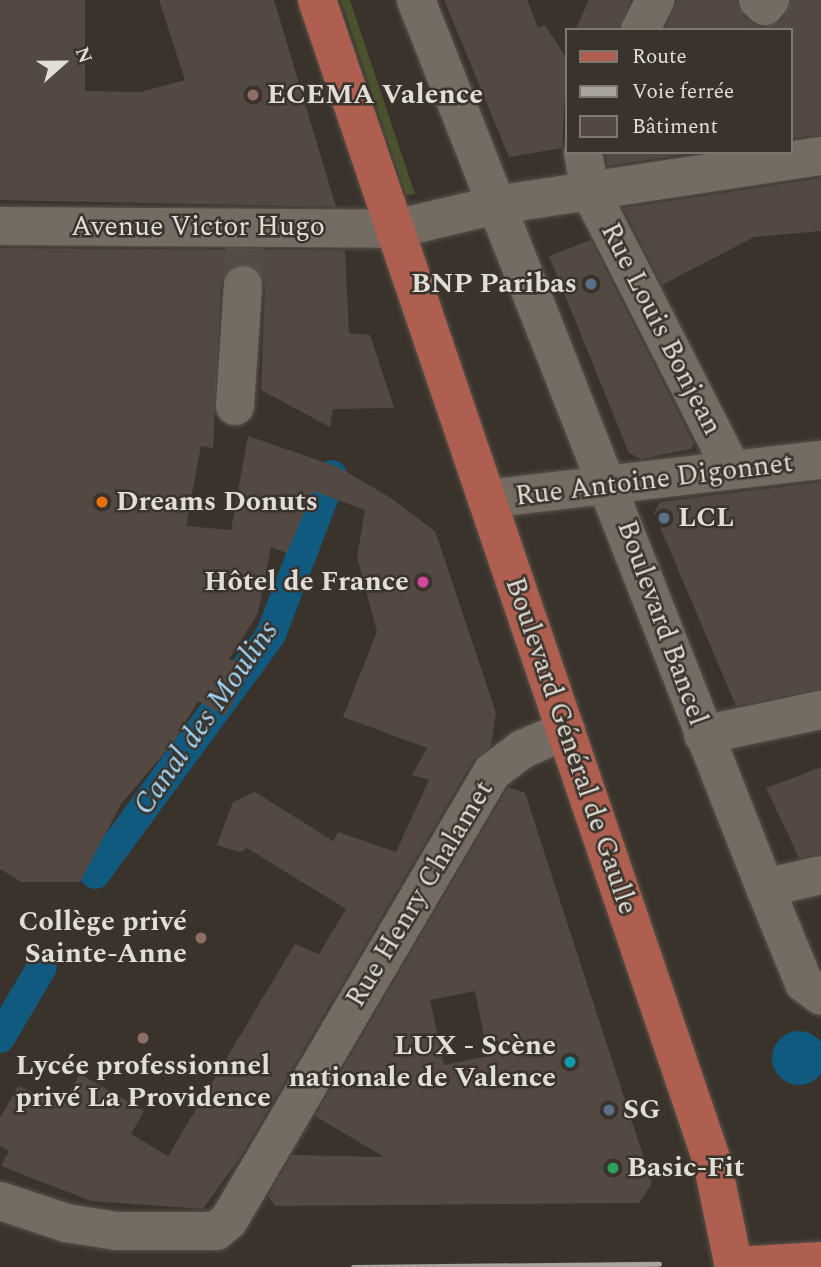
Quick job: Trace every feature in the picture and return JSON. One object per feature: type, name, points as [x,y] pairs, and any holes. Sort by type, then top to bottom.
[{"type":"main road","name":"Boulevard Général de Gaulle","points":[[317,0],[712,1161],[734,1267]]},
{"type":"main road","points":[[734,1267],[821,1261]]},
{"type":"street","name":"Boulevard Bancel","points":[[416,0],[496,205],[613,488],[703,735],[765,888],[804,983],[821,996]]},
{"type":"street","points":[[641,28],[655,0]]},
{"type":"street","points":[[758,0],[765,6],[770,0]]},
{"type":"street","name":"Rue Louis Bonjean","points":[[583,154],[590,191],[731,468]]},
{"type":"street","name":"Avenue Victor Hugo","points":[[0,226],[246,238],[396,229],[496,205],[821,156]]},
{"type":"street","points":[[235,406],[243,285]]},
{"type":"street","name":"Rue Antoine Digonnet","points":[[488,499],[613,488],[731,468],[821,460]]},
{"type":"street","points":[[703,735],[821,710]]},
{"type":"street","name":"Rue Henry Chalamet","points":[[0,1201],[65,1223],[116,1231],[216,1231],[229,1220],[492,772],[523,748],[566,730]]},
{"type":"street","points":[[765,888],[821,875]]},
{"type":"green space","points":[[341,0],[350,0],[415,194],[406,195]]},
{"type":"water","points":[[799,1031],[818,1039],[822,1045],[822,1071],[818,1077],[799,1085],[780,1077],[772,1058],[780,1039]]},
{"type":"building","points":[[0,0],[85,0],[85,91],[140,92],[185,80],[159,0],[274,0],[336,207],[0,200]]},
{"type":"building","points":[[444,0],[527,0],[538,28],[545,25],[566,57],[562,148],[509,157]]},
{"type":"building","points":[[589,0],[631,0],[619,28],[576,28]]},
{"type":"building","points":[[677,0],[736,0],[744,17],[761,28],[666,28]]},
{"type":"building","points":[[791,0],[821,0],[821,135],[793,138],[793,28],[761,28],[782,20]]},
{"type":"building","points":[[605,154],[686,154],[608,166]]},
{"type":"building","points":[[821,178],[821,231],[754,237],[662,285],[623,208]]},
{"type":"building","points":[[591,240],[694,444],[691,449],[641,459],[629,453],[549,256]]},
{"type":"building","points":[[0,248],[238,250],[236,265],[221,284],[213,448],[201,446],[186,526],[231,530],[248,436],[338,467],[391,498],[435,531],[496,713],[491,746],[473,761],[241,1156],[203,1209],[91,1201],[1,1166],[9,1151],[0,1146],[0,1118],[18,1086],[62,1105],[80,1074],[144,1111],[131,1134],[168,1156],[295,944],[319,954],[346,909],[247,848],[240,852],[217,845],[233,802],[255,792],[333,841],[338,832],[396,852],[429,780],[412,775],[427,748],[343,717],[377,632],[357,557],[365,510],[313,491],[287,553],[271,547],[258,613],[229,659],[253,667],[225,716],[198,701],[173,743],[121,804],[80,882],[21,882],[0,869]]},
{"type":"building","points":[[254,250],[345,250],[349,333],[370,335],[394,408],[333,409],[330,427],[261,390],[265,286]]},
{"type":"building","points":[[821,482],[821,689],[736,706],[654,513],[660,502]]},
{"type":"building","points":[[821,767],[821,854],[799,858],[766,788]]},
{"type":"building","points":[[508,787],[525,793],[652,1183],[639,1203],[275,1206],[268,1196],[292,1155],[384,1157],[315,1116]],"holes":[[[475,991],[488,1056],[444,1065],[430,1000]]]},
{"type":"waterway","name":"Canal des Moulins","points":[[95,874],[271,634],[332,475]]},
{"type":"waterway","name":"Canal des Moulins","points":[[0,1038],[42,967]]},
{"type":"tunnel","points":[[243,285],[245,248]]},
{"type":"railway","points":[[353,1267],[659,1264]]},
{"type":"place","name":"ECEMA Valence","points":[[253,95]]},
{"type":"place","name":"BNP Paribas","points":[[591,284]]},
{"type":"place","name":"Dreams Donuts","points":[[102,502]]},
{"type":"place","name":"LCL","points":[[664,518]]},
{"type":"place","name":"Hôtel de France","points":[[423,582]]},
{"type":"place","name":"Collège privé Sainte-Anne","points":[[201,938]]},
{"type":"place","name":"Lycée professionnel privé La Providence","points":[[143,1038]]},
{"type":"place","name":"LUX - Scène nationale de Valence","points":[[570,1062]]},
{"type":"place","name":"SG","points":[[609,1110]]},
{"type":"place","name":"Basic-Fit","points":[[613,1168]]}]
